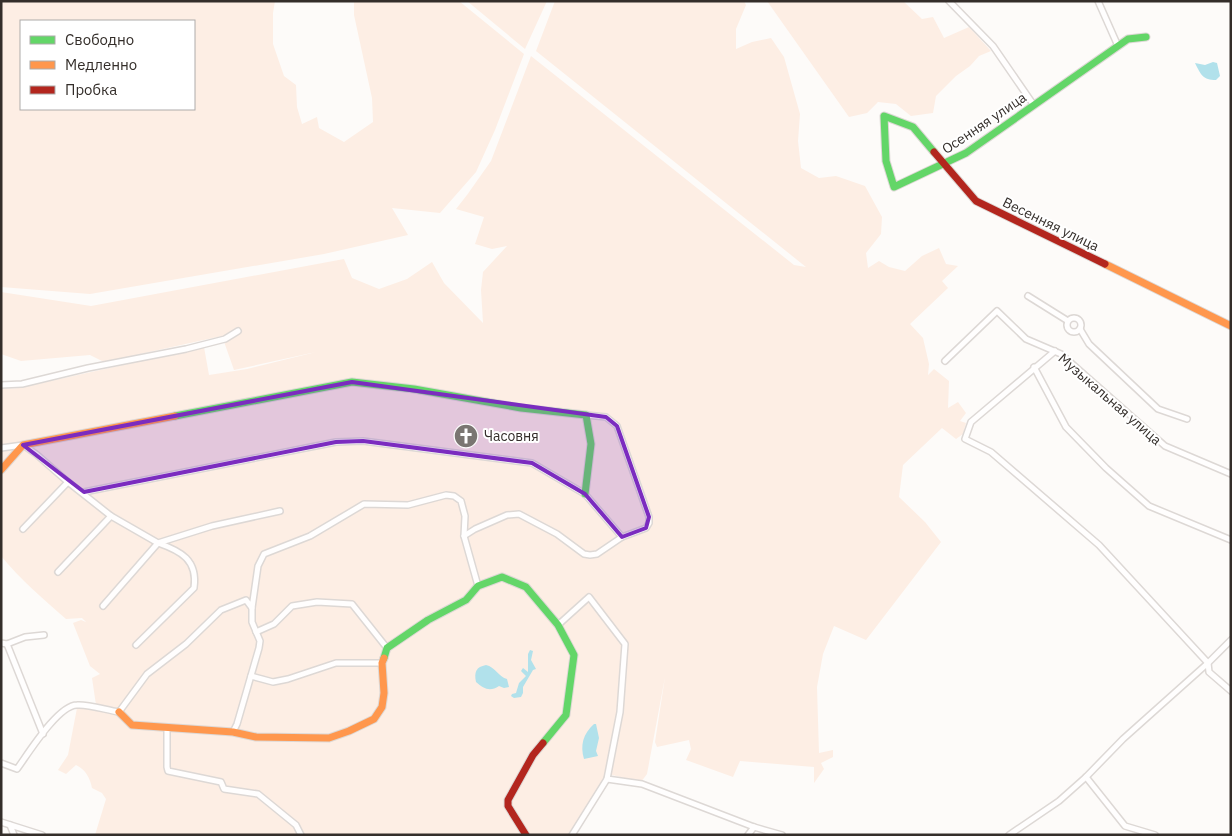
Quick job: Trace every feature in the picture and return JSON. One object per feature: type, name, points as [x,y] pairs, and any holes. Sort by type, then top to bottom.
[{"type":"street","points":[[949,1],[993,46],[1034,104]]},
{"type":"street","points":[[1098,1],[1118,46]]},
{"type":"street","name":"Осенняя улица","points":[[884,116],[883,141],[888,174],[894,187],[966,153],[1128,39],[1146,38]]},
{"type":"street","name":"Весенняя улица","points":[[884,116],[913,127],[976,201],[1231,326]]},
{"type":"street","points":[[1028,296],[1068,321]]},
{"type":"street","name":"Музыкальная улица","points":[[945,361],[997,311],[1026,338],[1061,354],[1165,446],[1231,474]]},
{"type":"street","points":[[1080,329],[1077,332],[1070,332],[1066,325],[1072,318],[1077,318],[1080,322],[1080,329],[1089,344],[1158,409],[1187,420]]},
{"type":"street","points":[[1,385],[22,384],[88,368],[186,349],[225,339],[238,331]]},
{"type":"street","points":[[1055,351],[971,422],[965,439],[991,452],[1099,545],[1208,663],[1209,672],[1231,691]]},
{"type":"street","points":[[1034,367],[1066,427],[1106,468],[1148,506],[1231,540]]},
{"type":"street","points":[[1,448],[352,382],[414,389],[520,408],[606,417],[617,426],[649,517],[649,523],[646,528],[622,537],[596,554],[584,554],[557,534],[519,514],[508,515],[475,529],[464,536]]},
{"type":"street","points":[[584,494],[592,446],[591,428],[586,415]]},
{"type":"street","points":[[84,492],[336,442],[363,441],[532,463],[584,494],[622,537]]},
{"type":"street","points":[[1,470],[22,445]]},
{"type":"street","points":[[22,445],[36,454],[68,482],[84,492],[111,516],[158,542],[175,549],[186,556],[193,568],[194,588],[136,645]]},
{"type":"street","points":[[23,530],[68,482]]},
{"type":"street","points":[[233,732],[259,648],[260,641],[252,622],[252,608],[258,566],[264,554],[310,536],[364,504],[408,505],[446,495],[454,496],[461,502],[465,516],[464,536],[478,586]]},
{"type":"street","points":[[103,606],[158,542],[212,526],[280,511]]},
{"type":"street","points":[[58,572],[111,516]]},
{"type":"street","points":[[1,763],[17,769],[43,734],[68,706],[77,704],[119,712],[132,725],[233,732],[256,737],[329,738],[350,732],[374,719],[382,707],[384,693],[382,663],[388,648],[428,620],[466,600],[478,586],[502,577],[526,588],[558,625],[574,655],[566,715],[533,755],[508,800],[508,806],[526,835]]},
{"type":"street","points":[[558,625],[589,597],[626,644],[620,712],[607,779],[572,835]]},
{"type":"street","points":[[119,712],[147,674],[186,644],[221,610],[246,600],[252,608]]},
{"type":"street","points":[[256,632],[274,624],[292,606],[318,602],[352,604],[388,648]]},
{"type":"street","points":[[43,734],[4,644],[25,637],[44,635]]},
{"type":"street","points":[[1014,834],[1086,777],[1123,739],[1231,640]]},
{"type":"street","points":[[251,676],[273,682],[336,663],[382,663]]},
{"type":"street","points":[[167,728],[168,770],[221,782],[224,789],[258,794],[296,825],[301,835]]},
{"type":"street","points":[[1086,777],[1125,826],[1155,835]]},
{"type":"street","points":[[607,779],[642,784],[754,827],[782,835]]},
{"type":"street","points":[[1,822],[42,835]]},
{"type":"street","points":[[10,825],[14,835]]},
{"type":"street","points":[[748,835],[754,827]]},
{"type":"highlighted area","points":[[352,382],[606,417],[617,426],[649,517],[646,528],[622,537],[585,494],[532,463],[363,441],[336,442],[84,492],[23,445]]},
{"type":"shaded area","points":[[1,1],[275,1],[273,44],[284,76],[296,85],[297,107],[302,124],[317,117],[319,128],[344,142],[373,122],[372,98],[354,15],[354,1],[459,1],[524,54],[495,130],[476,172],[440,213],[392,208],[408,235],[324,254],[90,294],[1,287]]},
{"type":"shaded area","points":[[467,1],[547,1],[525,49]]},
{"type":"shaded area","points":[[555,1],[744,1],[746,5],[736,29],[736,49],[752,42],[771,38],[784,57],[800,114],[798,141],[801,168],[819,178],[836,176],[865,186],[882,217],[881,234],[866,253],[868,268],[879,261],[889,267],[905,271],[922,256],[939,248],[946,264],[958,266],[942,281],[948,288],[910,324],[923,338],[929,364],[928,375],[934,369],[949,381],[948,408],[958,402],[966,413],[960,421],[966,423],[963,434],[956,439],[942,428],[903,465],[899,497],[925,522],[941,542],[866,640],[834,626],[823,654],[817,687],[819,753],[833,750],[833,757],[821,763],[824,769],[814,783],[814,767],[740,761],[733,777],[686,760],[691,749],[689,740],[657,747],[655,742],[665,677],[647,774],[641,782],[612,775],[576,835],[95,835],[106,799],[102,793],[92,788],[87,775],[76,765],[66,774],[58,770],[68,755],[77,708],[96,705],[92,678],[100,674],[90,666],[73,623],[81,620],[86,622],[82,618],[66,619],[24,581],[1,556],[1,389],[19,388],[204,347],[209,375],[247,369],[316,352],[234,370],[222,336],[104,362],[90,355],[21,361],[1,354],[1,292],[91,306],[344,259],[352,278],[379,289],[407,279],[432,262],[444,283],[483,323],[481,290],[483,272],[507,246],[492,249],[475,244],[484,217],[456,209],[491,161],[531,56],[794,265],[806,267],[536,51]]},
{"type":"shaded area","points":[[767,1],[903,1],[922,19],[933,17],[944,38],[969,27],[991,51],[979,56],[936,96],[933,113],[911,116],[896,104],[878,102],[867,113],[849,117]]},
{"type":"water","points":[[1213,62],[1217,63],[1220,76],[1216,80],[1203,76],[1195,63],[1205,65]]},
{"type":"water","points":[[530,650],[533,651],[531,660],[536,669],[533,670],[523,687],[521,697],[514,698],[511,696],[512,694],[516,693],[519,683],[526,676],[521,671],[523,668],[528,672],[528,654]]},
{"type":"water","points":[[486,665],[507,679],[509,687],[499,686],[487,689],[476,682],[475,675],[477,671],[480,667]]},
{"type":"water","points":[[594,724],[596,724],[599,738],[596,751],[598,756],[584,759],[583,740]]},
{"type":"traffic: fast","points":[[934,152],[913,127],[884,116],[886,161],[894,187],[966,153],[1128,39],[1146,37]]},
{"type":"traffic: fast","points":[[175,416],[352,382],[414,389],[521,408],[586,415],[591,444],[585,494]]},
{"type":"traffic: fast","points":[[384,658],[387,648],[428,620],[466,600],[478,586],[502,577],[526,587],[558,625],[574,655],[566,715],[543,743]]},
{"type":"traffic: slow","points":[[1105,264],[1231,326]]},
{"type":"traffic: slow","points":[[1,470],[23,445],[175,416]]},
{"type":"traffic: slow","points":[[119,712],[132,725],[233,732],[256,737],[329,738],[374,719],[382,707],[384,693],[382,663],[384,658]]},
{"type":"traffic: jam","points":[[934,152],[976,201],[1105,264]]},
{"type":"traffic: jam","points":[[526,835],[508,806],[508,800],[533,755],[543,743]]},
{"type":"place","name":"Часовня","points":[[466,436]]}]
